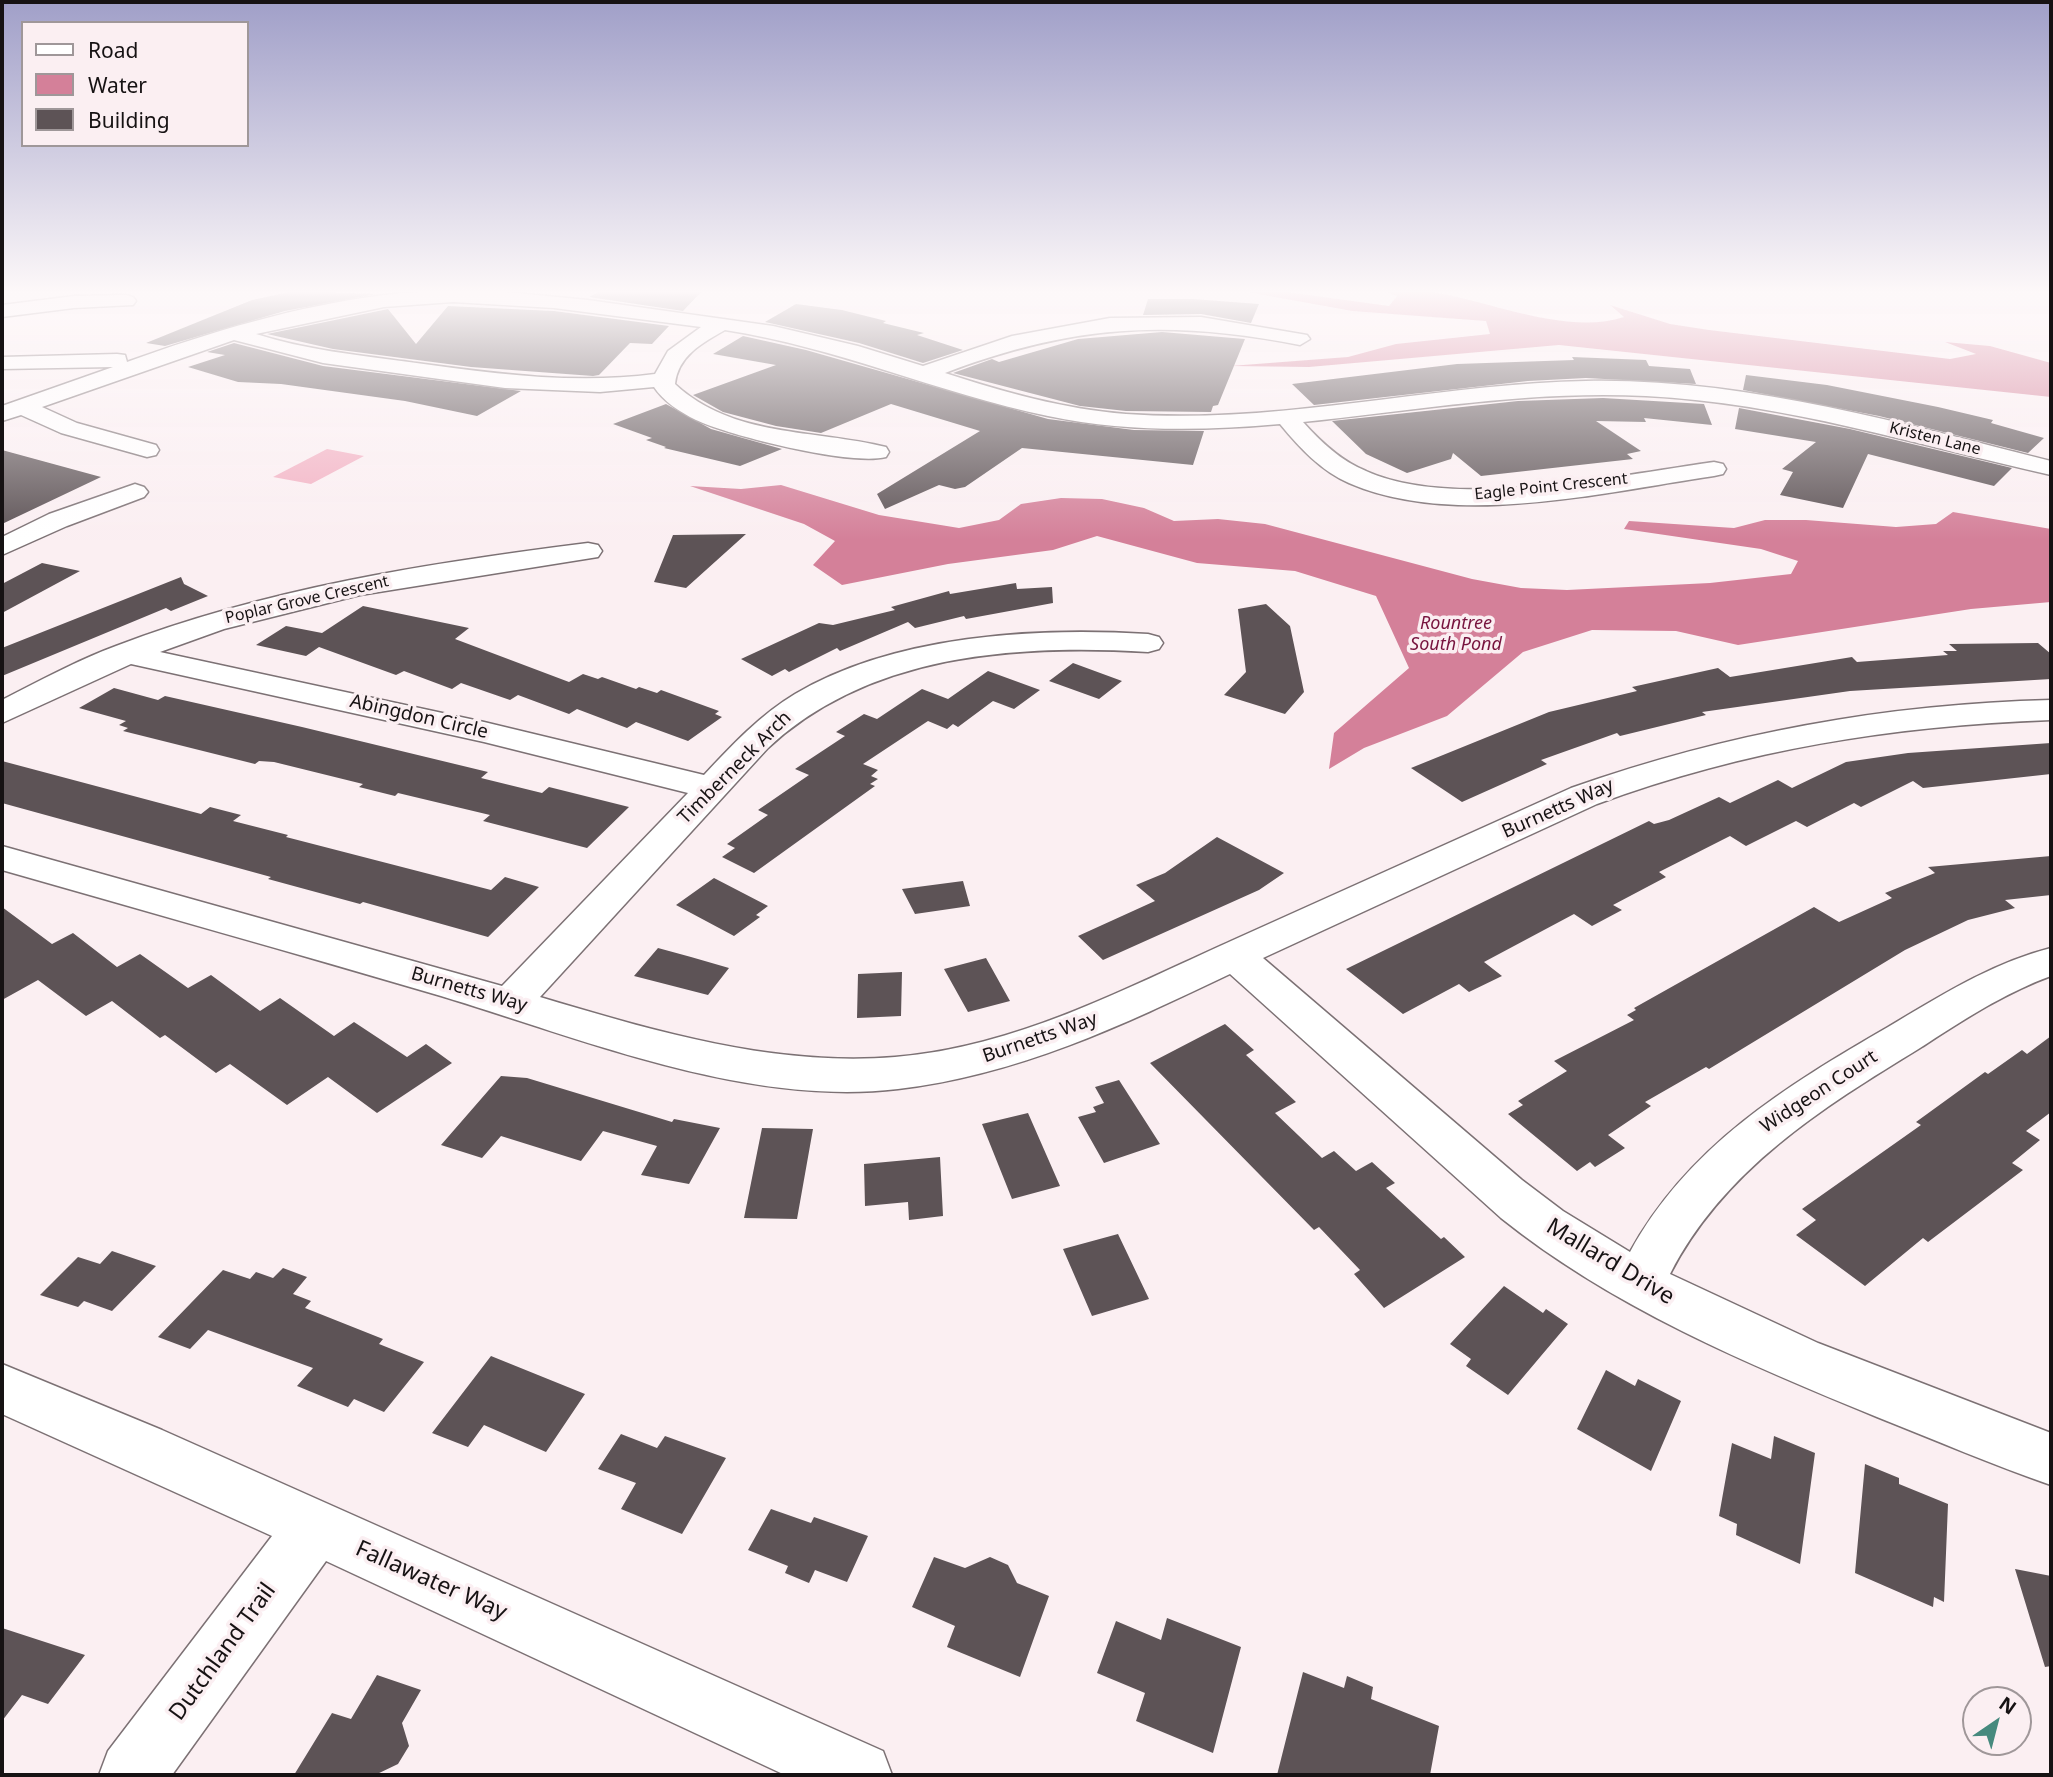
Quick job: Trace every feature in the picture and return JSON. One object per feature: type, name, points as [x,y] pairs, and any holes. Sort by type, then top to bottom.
[{"type":"street","points":[[6,386],[49,374]]},
{"type":"street","name":"Kristen Lane","points":[[84,385],[117,374]]},
{"type":"street","points":[[444,374],[530,386],[582,387],[664,379]]},
{"type":"street","points":[[666,374],[664,387],[683,405],[719,420],[785,439],[877,452]]},
{"type":"street","name":"Kristen Lane","points":[[928,374],[1018,403],[1086,417],[1155,422],[1286,416],[1563,389],[1674,391],[1799,408],[2051,468]]},
{"type":"street","points":[[6,386],[84,385]]},
{"type":"street","points":[[6,386],[84,385]]},
{"type":"street","points":[[6,386],[69,428],[148,450]]},
{"type":"street","name":"Eagle Point Crescent","points":[[1286,416],[1321,453],[1346,472],[1382,486],[1431,495],[1545,491],[1714,469]]},
{"type":"street","points":[[2,547],[58,520],[135,492]]},
{"type":"street","name":"Poplar Grove Crescent","points":[[2,713],[56,682],[124,653],[269,605],[440,571],[587,551]]},
{"type":"street","name":"Timberneck Arch","points":[[510,1002],[712,788],[781,719],[800,705],[836,686],[908,660],[966,647],[1038,639],[1089,638],[1148,643]]},
{"type":"street","name":"Abingdon Circle","points":[[124,653],[484,732],[712,788]]},
{"type":"street","name":"Burnetts Way","points":[[2,858],[702,1059],[773,1071],[847,1077],[898,1074],[962,1064],[1022,1047],[1115,1011],[1584,796],[1642,774],[1702,756],[1852,725],[1934,715],[2051,710]]},
{"type":"street","name":"Mallard Drive","points":[[1235,956],[1356,1067],[1559,1234],[1639,1283],[1801,1362],[2051,1460]]},
{"type":"street","name":"Widgeon Court","points":[[1639,1283],[1675,1220],[1718,1167],[1767,1123],[1811,1093],[1995,982],[2051,962]]},
{"type":"street","name":"Fallawater Way","points":[[2,1388],[142,1448],[859,1775]]},
{"type":"street","name":"Dutchland Trail","points":[[132,1775],[314,1528]]},
{"type":"shaded area","points":[[327,449],[364,456],[311,484],[273,477]]},
{"type":"water","points":[[1833,374],[2051,374],[2051,397]]},
{"type":"water","name":"Rountree South Pond","points":[[781,485],[879,515],[959,528],[999,520],[1021,504],[1061,498],[1102,499],[1144,508],[1174,521],[1218,519],[1265,524],[1472,579],[1521,588],[1567,590],[1710,583],[1791,574],[1798,561],[1761,549],[1624,529],[1629,521],[1734,528],[1765,520],[1806,520],[1896,527],[1936,524],[1953,512],[2051,529],[2051,602],[1971,609],[1738,645],[1676,631],[1592,630],[1523,652],[1447,716],[1364,748],[1329,769],[1334,733],[1409,668],[1376,596],[1295,571],[1197,563],[1097,536],[1053,550],[948,564],[842,585],[813,565],[835,541],[804,524],[690,486],[741,489]]},
{"type":"building","points":[[211,374],[386,374],[521,391],[477,416],[405,401],[281,384],[238,382]]},
{"type":"building","points":[[565,374],[600,374],[593,376]]},
{"type":"building","points":[[751,374],[890,374],[1048,419],[1134,430],[1204,431],[1193,465],[1022,448],[965,487],[955,489],[939,485],[885,509],[877,494],[980,431],[891,404],[821,433],[776,426],[723,412],[693,395]]},
{"type":"building","points":[[957,374],[1231,374],[1218,405],[1213,406],[1211,412],[1126,411],[1080,406]]},
{"type":"building","points":[[1375,374],[1692,374],[1696,384],[1586,378],[1528,381],[1314,405],[1292,384]]},
{"type":"building","points":[[1746,375],[1827,385],[1938,407],[1993,420],[1991,423],[2044,438],[2028,453],[1879,416],[1743,390]]},
{"type":"building","points":[[1603,398],[1704,404],[1712,425],[1644,418],[1646,422],[1596,421],[1641,451],[1627,454],[1633,459],[1481,476],[1453,453],[1451,459],[1407,473],[1366,454],[1332,421],[1518,401]]},
{"type":"building","points":[[666,404],[711,429],[782,449],[740,466],[664,448],[666,447],[646,440],[652,438],[613,424]]},
{"type":"building","points":[[1739,408],[1850,429],[2012,468],[1994,486],[1868,454],[1843,508],[1780,495],[1793,472],[1782,469],[1816,442],[1735,429]]},
{"type":"building","points":[[2,450],[101,477],[2,524]]},
{"type":"building","points":[[746,534],[686,588],[654,582],[673,535]]},
{"type":"building","points":[[42,563],[80,571],[2,613],[2,584]]},
{"type":"building","points":[[181,577],[184,584],[208,596],[171,611],[166,608],[2,676],[2,648]]},
{"type":"building","points":[[1016,583],[1017,589],[1052,587],[1053,603],[966,619],[964,616],[915,628],[908,622],[840,651],[837,648],[789,672],[785,669],[772,676],[741,659],[819,623],[833,625],[895,610],[891,607],[949,591],[950,594]]},
{"type":"building","points":[[1266,604],[1290,626],[1304,692],[1285,714],[1224,695],[1246,672],[1238,609]]},
{"type":"building","points":[[363,606],[469,628],[455,639],[569,682],[583,674],[598,679],[602,677],[636,689],[639,687],[657,693],[661,690],[719,711],[715,714],[722,717],[688,741],[636,722],[627,728],[577,709],[569,714],[518,695],[510,700],[461,683],[452,689],[404,671],[396,675],[319,647],[306,656],[256,645],[286,626],[322,633]]},
{"type":"building","points":[[2038,643],[2051,654],[2051,679],[1850,691],[1702,712],[1706,715],[1620,736],[1617,733],[1541,760],[1547,764],[1462,802],[1411,768],[1549,712],[1637,691],[1632,687],[1718,668],[1730,677],[1852,657],[1857,662],[1948,655],[1943,651],[1957,651],[1949,644]]},
{"type":"building","points":[[1073,663],[1122,681],[1099,699],[1049,681]]},
{"type":"building","points":[[988,671],[1040,690],[1014,709],[993,701],[958,727],[953,724],[947,729],[928,721],[863,764],[878,770],[871,776],[878,779],[870,784],[875,786],[754,873],[722,857],[735,848],[727,844],[768,815],[758,810],[809,775],[795,769],[845,736],[836,732],[864,714],[877,719],[922,689],[948,699]]},
{"type":"building","points":[[114,688],[158,700],[165,696],[488,772],[481,778],[542,793],[549,787],[629,807],[587,848],[483,821],[490,815],[398,793],[395,796],[359,787],[363,784],[274,762],[259,761],[255,764],[123,731],[128,728],[119,725],[126,721],[79,708]]},
{"type":"building","points":[[2051,743],[2051,774],[1923,788],[1913,781],[1861,807],[1854,803],[1807,827],[1796,821],[1746,846],[1730,836],[1659,872],[1666,877],[1613,905],[1622,910],[1592,926],[1574,914],[1484,962],[1502,976],[1469,992],[1459,984],[1403,1014],[1346,969],[1649,821],[1654,824],[1669,820],[1719,797],[1730,803],[1778,780],[1792,788],[1846,762],[1908,753]]},
{"type":"building","points":[[2,761],[201,814],[210,807],[241,815],[233,821],[491,890],[505,877],[539,887],[488,937],[268,879],[271,877],[2,803]]},
{"type":"building","points":[[1217,837],[1284,873],[1259,890],[1103,960],[1078,936],[1155,901],[1136,885],[1165,873]]},
{"type":"building","points":[[2051,856],[2051,895],[2005,900],[2015,908],[1968,920],[1905,950],[1709,1069],[1706,1067],[1645,1102],[1651,1106],[1608,1135],[1625,1148],[1595,1167],[1590,1162],[1577,1171],[1508,1114],[1523,1105],[1518,1101],[1567,1071],[1554,1061],[1634,1020],[1627,1015],[1636,1010],[1634,1008],[1814,907],[1839,922],[1892,898],[1885,893],[1935,873],[1928,867]]},
{"type":"building","points":[[714,878],[768,906],[756,915],[760,917],[734,936],[676,905]]},
{"type":"building","points":[[963,881],[970,906],[915,914],[902,889]]},
{"type":"building","points":[[2,907],[52,944],[73,933],[117,967],[140,954],[188,988],[211,975],[260,1011],[280,998],[334,1036],[354,1022],[407,1057],[426,1044],[452,1063],[377,1113],[328,1077],[287,1105],[230,1064],[216,1073],[165,1035],[160,1038],[112,1001],[86,1016],[38,980],[2,1000]]},
{"type":"building","points":[[658,948],[729,968],[708,995],[634,976]]},
{"type":"building","points":[[986,958],[1010,1001],[968,1012],[944,969]]},
{"type":"building","points":[[902,972],[901,1016],[857,1018],[858,974]]},
{"type":"building","points":[[1225,1024],[1254,1050],[1246,1055],[1296,1102],[1275,1113],[1322,1158],[1334,1151],[1356,1171],[1372,1162],[1395,1183],[1386,1188],[1441,1239],[1444,1237],[1465,1257],[1384,1308],[1354,1274],[1360,1270],[1319,1227],[1314,1230],[1150,1063]]},
{"type":"building","points":[[2051,1036],[2051,1112],[2026,1131],[2040,1140],[2012,1163],[2023,1170],[1928,1242],[1923,1238],[1865,1286],[1796,1235],[1816,1220],[1802,1209],[1921,1125],[1916,1122],[1985,1072],[1988,1074],[2022,1050],[2027,1054]]},
{"type":"building","points":[[501,1076],[527,1078],[672,1122],[674,1119],[720,1128],[689,1184],[641,1175],[657,1146],[603,1131],[581,1161],[501,1136],[482,1158],[441,1145]]},
{"type":"building","points":[[1119,1080],[1160,1144],[1104,1163],[1078,1117],[1096,1112],[1093,1107],[1104,1103],[1095,1087]]},
{"type":"building","points":[[1028,1113],[1060,1186],[1012,1199],[982,1124]]},
{"type":"building","points":[[762,1128],[813,1129],[797,1219],[744,1218]]},
{"type":"building","points":[[940,1157],[943,1216],[909,1220],[908,1202],[865,1206],[864,1164]]},
{"type":"building","points":[[1118,1234],[1149,1299],[1092,1316],[1063,1249]]},
{"type":"building","points":[[112,1251],[156,1266],[112,1311],[84,1301],[78,1307],[40,1295],[78,1257],[100,1264]]},
{"type":"building","points":[[283,1268],[307,1277],[293,1294],[311,1301],[305,1308],[383,1339],[379,1344],[424,1362],[384,1412],[354,1399],[348,1407],[297,1386],[313,1368],[208,1330],[190,1349],[158,1337],[223,1270],[250,1279],[256,1272],[273,1278]]},
{"type":"building","points":[[1504,1286],[1543,1313],[1546,1309],[1568,1324],[1508,1395],[1466,1366],[1471,1359],[1450,1344]]},
{"type":"building","points":[[491,1356],[585,1394],[546,1452],[484,1425],[468,1447],[432,1433]]},
{"type":"building","points":[[1606,1370],[1635,1386],[1638,1379],[1681,1401],[1651,1471],[1577,1429]]},
{"type":"building","points":[[621,1434],[657,1448],[665,1436],[726,1458],[682,1534],[621,1509],[636,1483],[598,1469]]},
{"type":"building","points":[[1774,1436],[1815,1453],[1800,1564],[1736,1535],[1737,1524],[1719,1516],[1732,1443],[1771,1459]]},
{"type":"building","points":[[1865,1464],[1899,1478],[1899,1484],[1948,1504],[1944,1602],[1934,1597],[1933,1607],[1855,1573]]},
{"type":"building","points":[[771,1509],[811,1523],[814,1517],[868,1536],[847,1582],[815,1570],[809,1583],[785,1573],[788,1566],[748,1550]]},
{"type":"building","points":[[934,1557],[965,1568],[990,1557],[1008,1565],[1017,1583],[1049,1596],[1020,1677],[947,1647],[955,1626],[912,1607]]},
{"type":"building","points":[[2015,1569],[2051,1576],[2051,1666],[2045,1667]]},
{"type":"building","points":[[1167,1618],[1241,1647],[1213,1753],[1136,1721],[1145,1693],[1097,1673],[1116,1621],[1161,1640]]},
{"type":"building","points":[[2,1628],[85,1655],[48,1704],[22,1695],[2,1721]]},
{"type":"building","points":[[1303,1672],[1344,1688],[1347,1676],[1373,1687],[1371,1699],[1439,1726],[1430,1775],[1277,1775]]},
{"type":"building","points":[[377,1675],[421,1690],[402,1723],[409,1746],[398,1764],[375,1775],[294,1775],[332,1713],[351,1719]]}]
